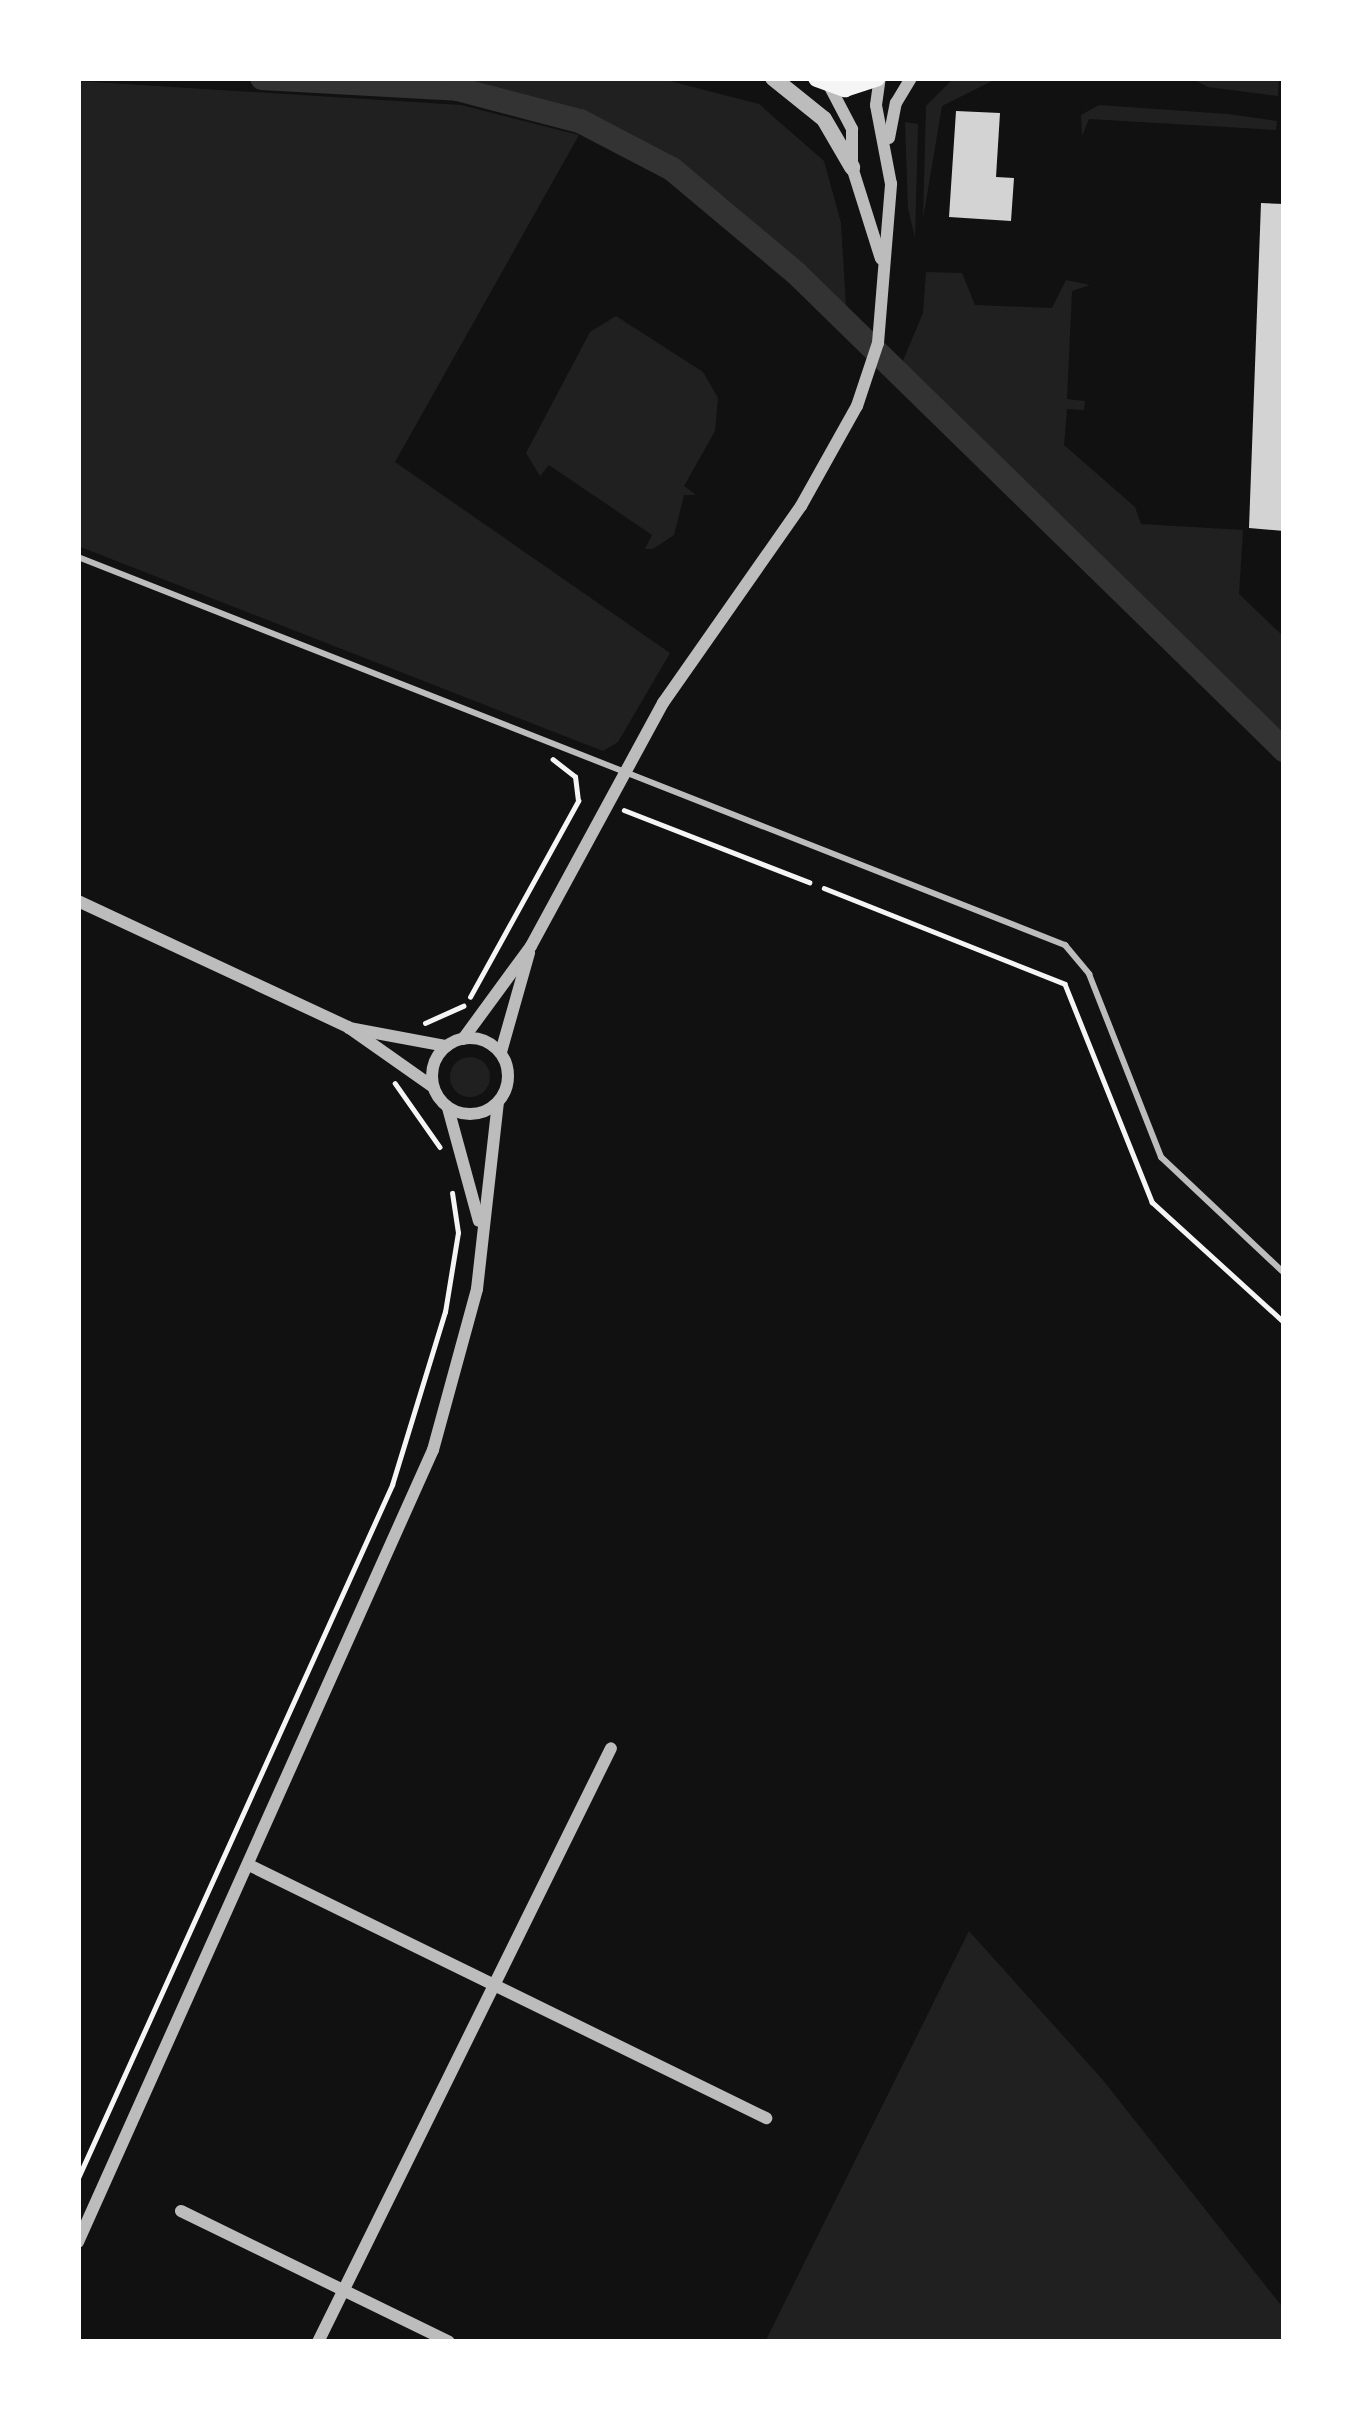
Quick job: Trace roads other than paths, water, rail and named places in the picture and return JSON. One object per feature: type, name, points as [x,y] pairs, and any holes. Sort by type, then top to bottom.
[{"type":"main road","points":[[823,82],[853,88],[878,78]]},
{"type":"street","points":[[773,78],[824,118],[852,167],[882,260]]},
{"type":"street","points":[[878,78],[876,105],[888,145]]},
{"type":"street","points":[[433,1087],[435,1060],[446,1046],[463,1039],[531,946],[623,773],[700,645],[817,480],[863,389],[881,318],[888,145],[896,103],[911,78]]},
{"type":"street","points":[[823,82],[851,128],[852,167]]},
{"type":"street","points":[[78,901],[348,1028],[433,1087],[448,1107],[482,1236]]},
{"type":"street","points":[[78,2242],[434,1450],[466,1341],[498,1103],[508,1080],[501,1052],[531,946]]},
{"type":"street","points":[[348,1028],[446,1046]]},
{"type":"street","points":[[463,1039],[501,1052]]},
{"type":"street","points":[[448,1107],[479,1114],[498,1103]]},
{"type":"street","points":[[318,2342],[611,1748]]},
{"type":"street","points":[[249,1865],[766,2118]]},
{"type":"street","points":[[182,2211],[449,2342]]},
{"type":"lane","points":[[78,557],[1065,945],[1094,986],[1161,1157],[1284,1274]]},
{"type":"waterway","points":[[262,78],[457,89],[580,121],[672,169],[797,274],[1284,750]]}]
